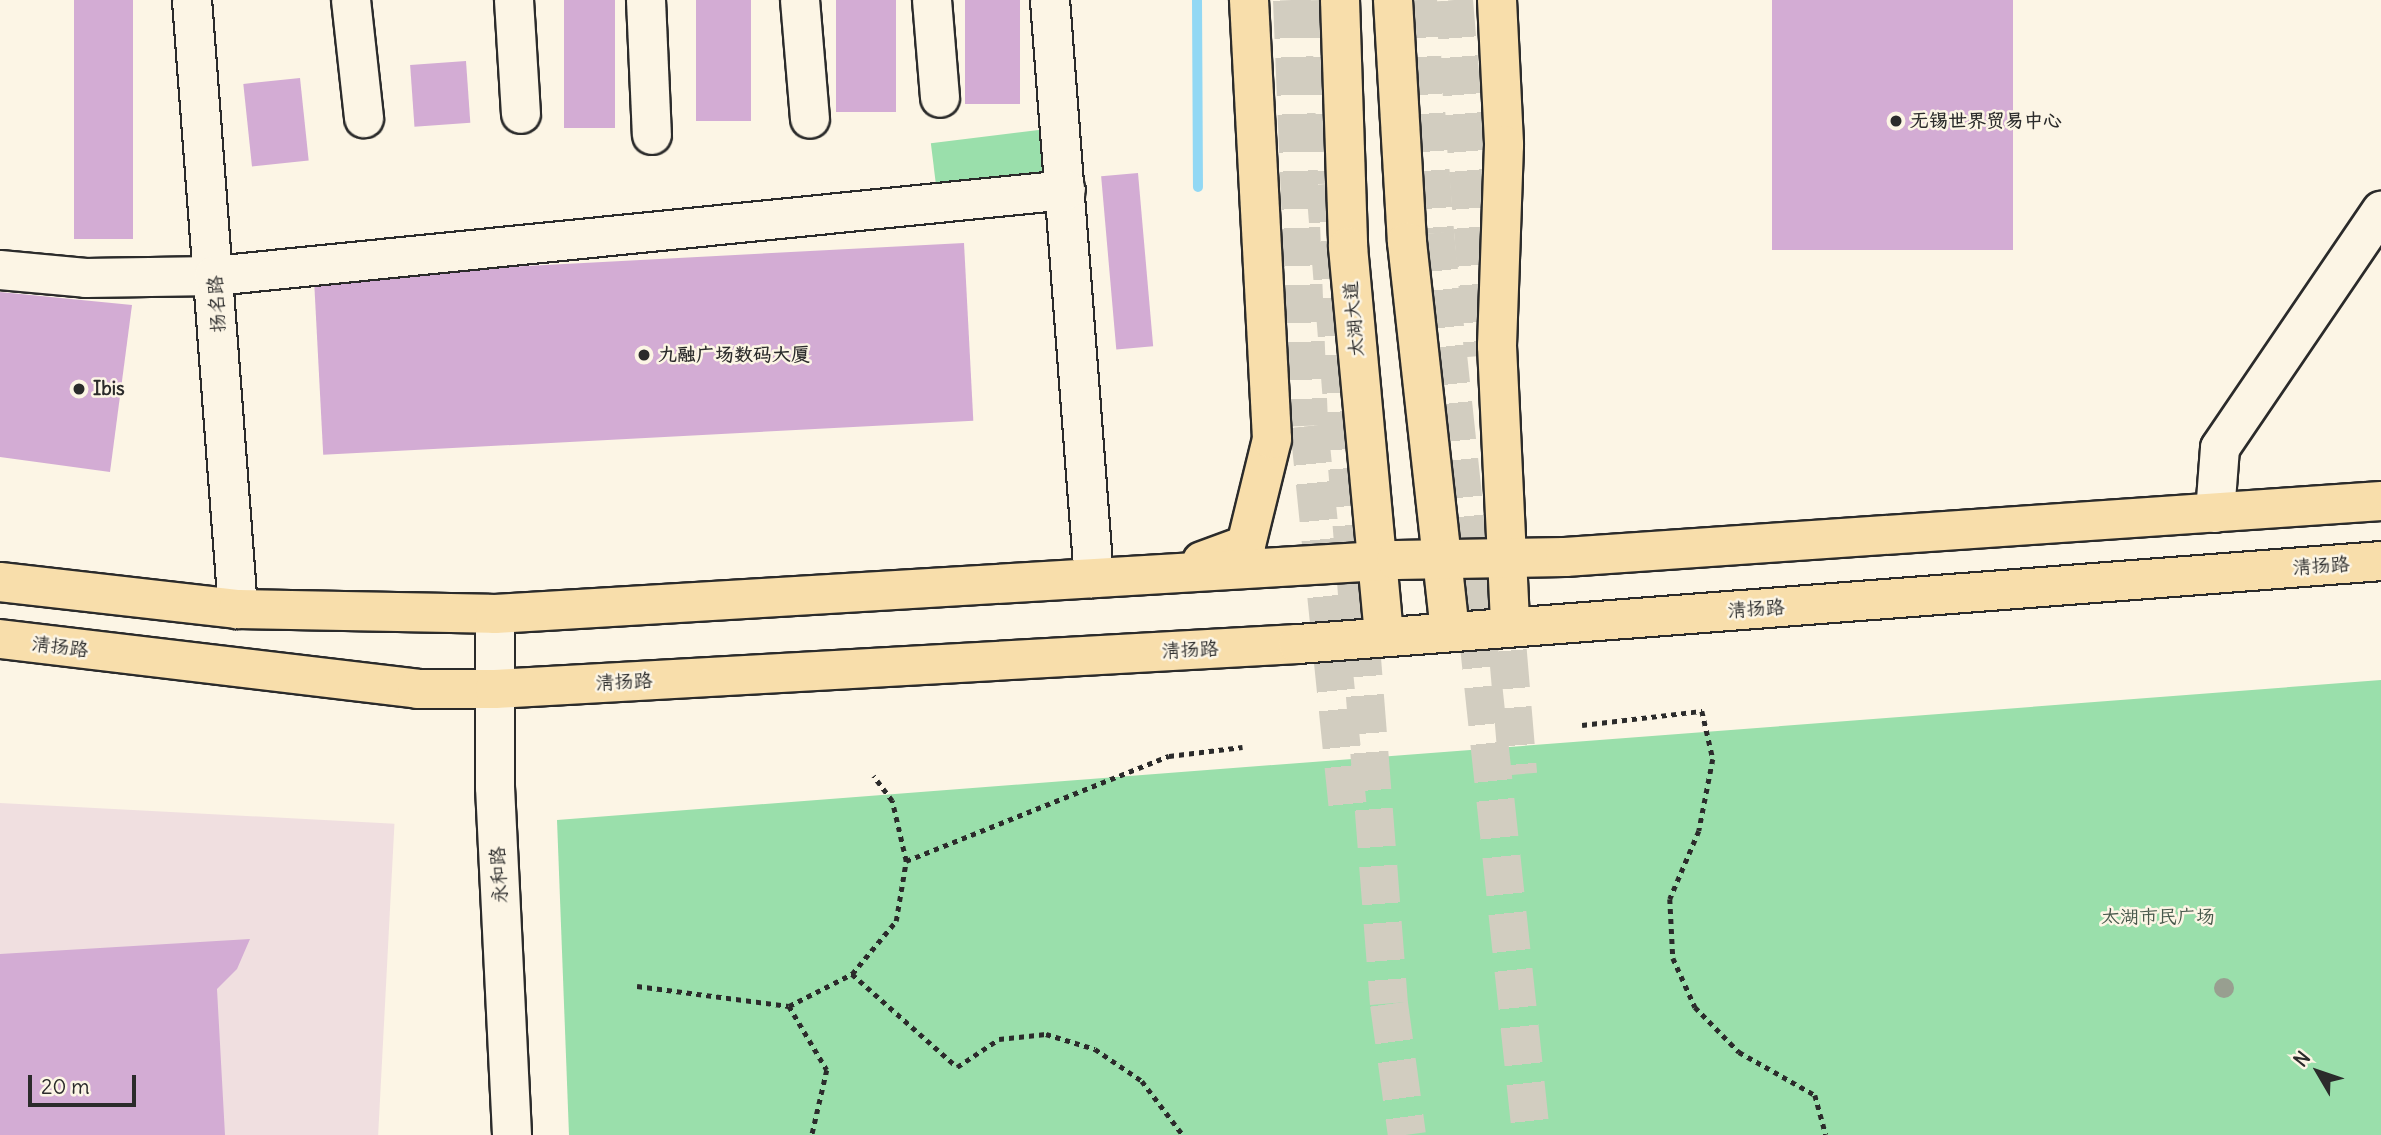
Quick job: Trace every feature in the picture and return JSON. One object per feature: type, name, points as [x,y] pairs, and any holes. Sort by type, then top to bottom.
[{"type":"main road","points":[[1170,573],[1246,545],[1272,439],[1249,0]]},
{"type":"main road","name":"太湖大道","points":[[1340,0],[1348,247],[1384,636]]},
{"type":"main road","points":[[1393,0],[1407,242],[1450,632]]},
{"type":"main road","points":[[1497,0],[1504,145],[1497,346],[1510,626]]},
{"type":"main road","points":[[0,582],[238,609],[495,614],[1376,561],[1507,558],[2381,501]]},
{"type":"main road","name":"清扬路","points":[[0,639],[416,689],[495,689],[1450,632],[2381,561]]},
{"type":"street","name":"扬名路","points":[[192,0],[238,609]]},
{"type":"street","points":[[351,0],[364,118]]},
{"type":"street","points":[[514,0],[521,114]]},
{"type":"street","points":[[646,0],[652,135]]},
{"type":"street","points":[[800,0],[810,119]]},
{"type":"street","points":[[932,0],[940,98]]},
{"type":"street","points":[[1050,0],[1094,578]]},
{"type":"street","points":[[0,270],[86,278],[214,275],[1066,190]]},
{"type":"street","points":[[2215,513],[2220,448],[2381,211]]},
{"type":"street","name":"永和路","points":[[495,614],[495,689],[512,1135]]},
{"type":"path","points":[[1582,725],[1702,711],[1713,759],[1699,831],[1670,899],[1673,958],[1695,1007],[1739,1052],[1815,1095],[1826,1135]]},
{"type":"path","points":[[906,861],[1169,756],[1242,747]]},
{"type":"path","points":[[637,986],[789,1006],[852,974],[896,921],[906,861],[891,801],[873,776]]},
{"type":"path","points":[[852,974],[957,1067],[999,1039],[1045,1034],[1095,1049],[1142,1081],[1183,1135]]},
{"type":"path","points":[[789,1006],[827,1070],[812,1135]]},
{"type":"shaded area","points":[[0,803],[394,824],[378,1135],[0,1135]]},
{"type":"green space","points":[[1047,129],[1053,179],[937,193],[931,143]]},
{"type":"green space","name":"太湖市民广场","points":[[2381,680],[2381,1135],[569,1135],[557,820]]},
{"type":"building","points":[[74,0],[133,0],[133,239],[74,239]]},
{"type":"building","points":[[564,0],[615,0],[615,128],[564,128]]},
{"type":"building","points":[[696,0],[751,0],[751,121],[696,121]]},
{"type":"building","points":[[836,0],[896,0],[896,112],[836,112]]},
{"type":"building","points":[[965,0],[1020,0],[1020,104],[965,104]]},
{"type":"building","name":"无锡世界贸易中心","points":[[1772,0],[2013,0],[2013,250],[1772,250]]},
{"type":"building","points":[[466,61],[470,123],[414,127],[410,65]]},
{"type":"building","points":[[300,78],[309,161],[252,167],[243,84]]},
{"type":"building","points":[[1138,173],[1153,346],[1116,350],[1101,176]]},
{"type":"building","name":"九融广场数码大厦","points":[[964,243],[973,421],[323,455],[314,277]]},
{"type":"building","points":[[0,292],[132,305],[110,472],[0,457]]},
{"type":"building","points":[[250,939],[237,969],[217,989],[225,1135],[0,1135],[0,954]]},
{"type":"waterway","points":[[1197,0],[1198,187]]},
{"type":"tunnel","points":[[1292,0],[1309,426],[1349,818]]},
{"type":"tunnel","points":[[1321,0],[1325,184],[1389,1004],[1407,1135]]},
{"type":"tunnel","points":[[1418,0],[1435,233],[1531,1135]]},
{"type":"tunnel","points":[[1454,0],[1483,356]]},
{"type":"tunnel","points":[[1503,594],[1518,774]]},
{"type":"place","name":"无锡世界贸易中心","points":[[1896,121]]},
{"type":"place","name":"九融广场数码大厦","points":[[644,355]]},
{"type":"place","name":"Ibis","points":[[79,389]]}]
